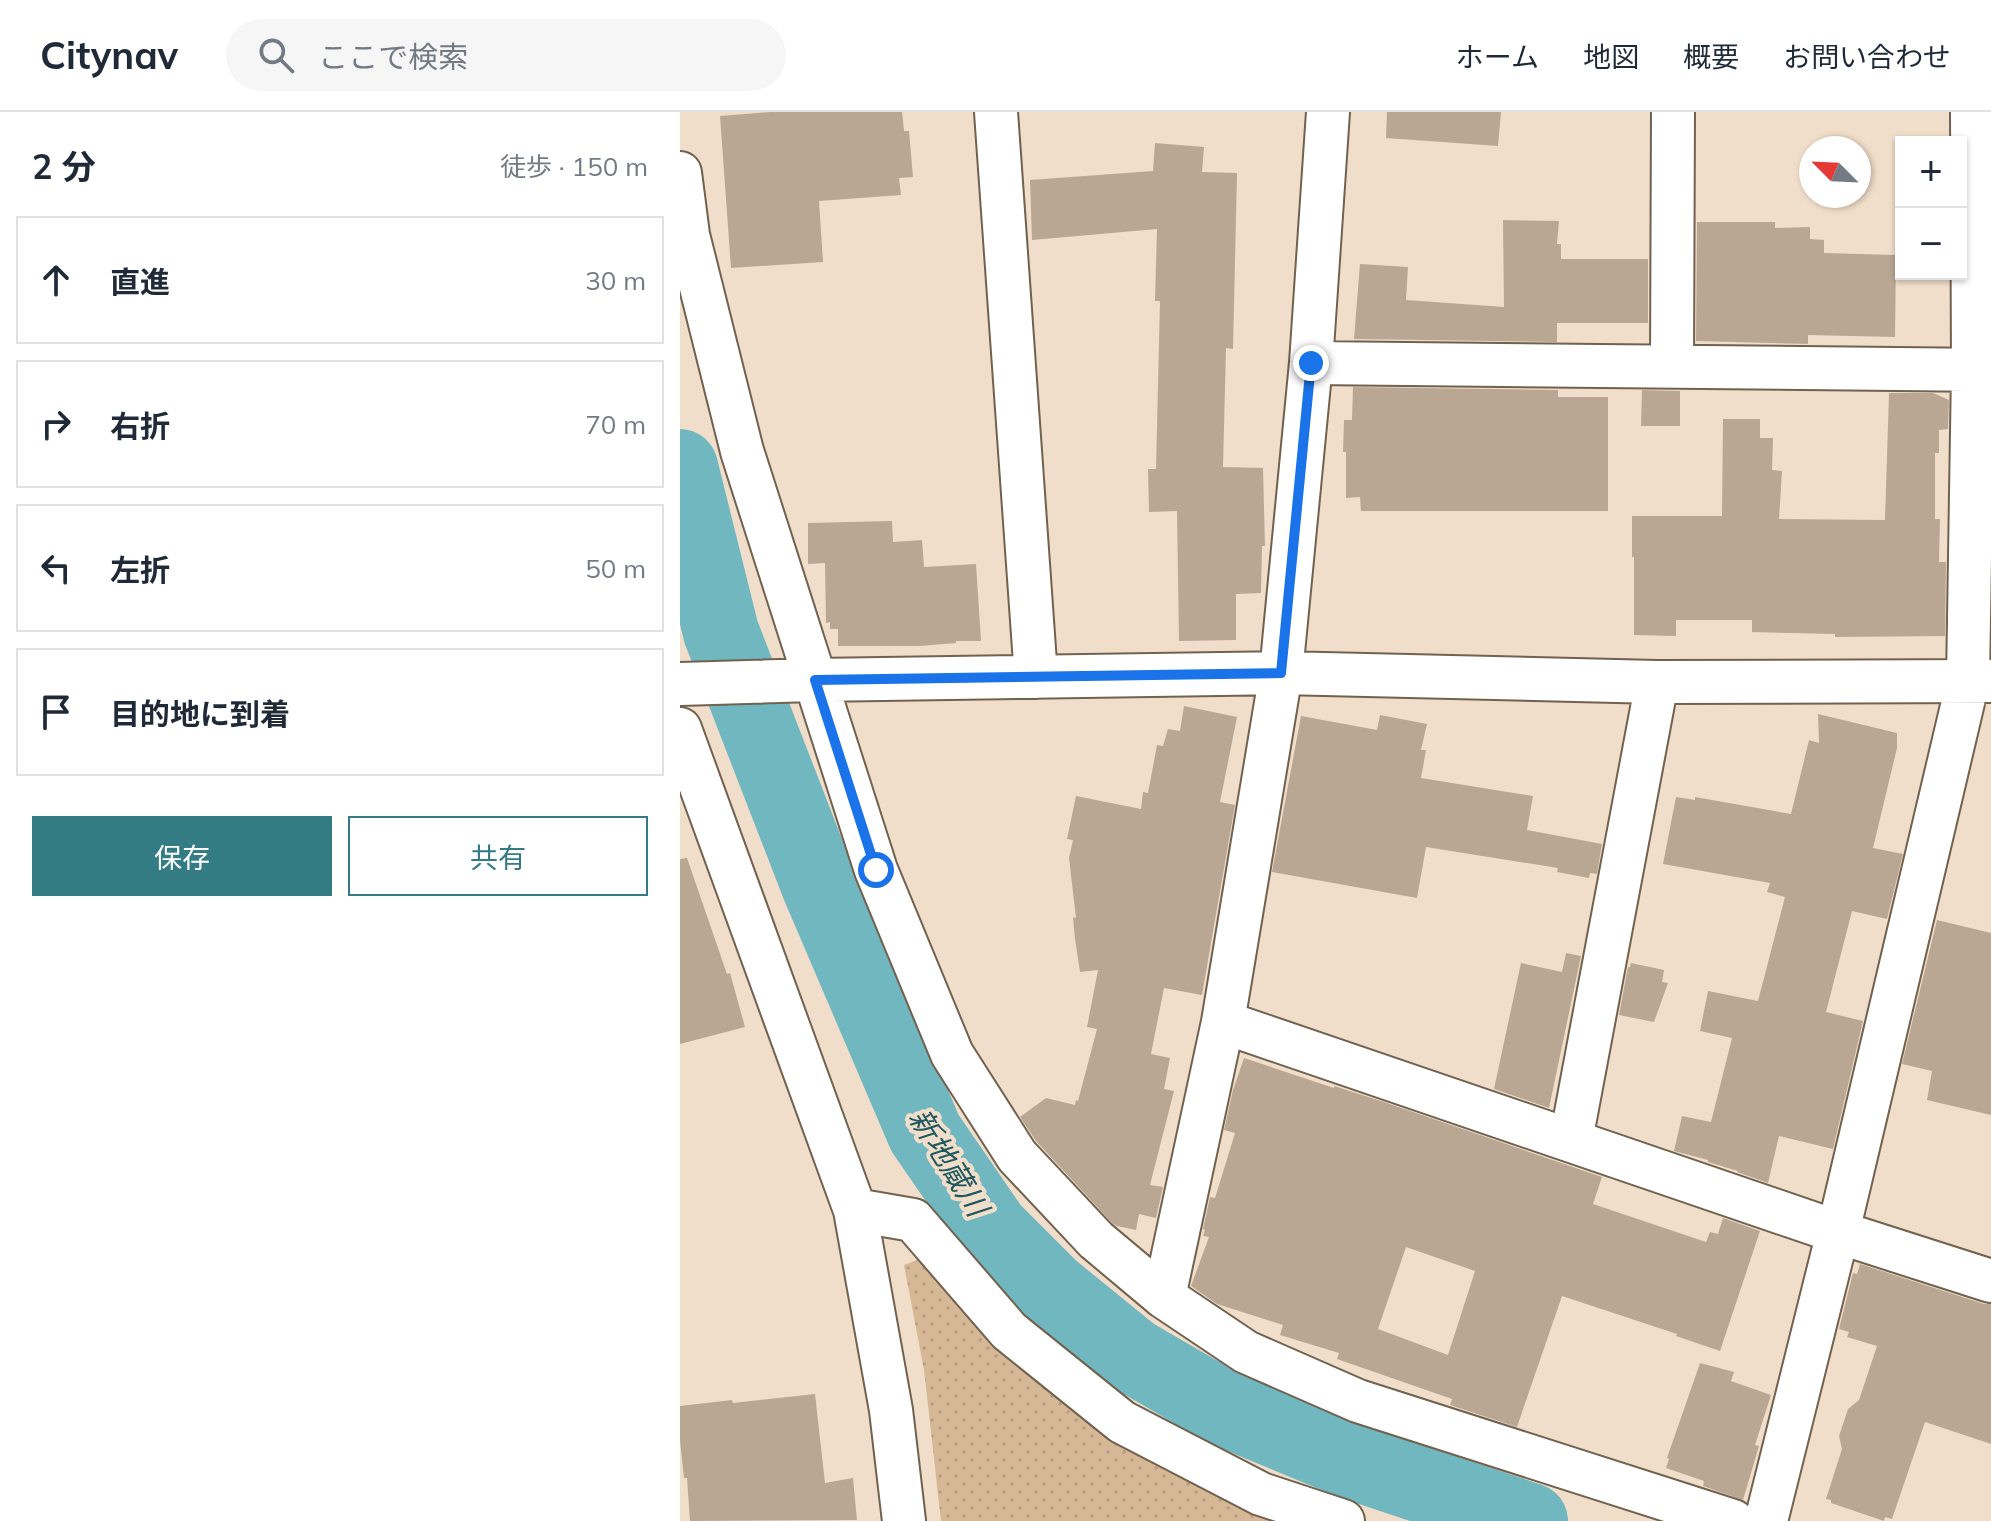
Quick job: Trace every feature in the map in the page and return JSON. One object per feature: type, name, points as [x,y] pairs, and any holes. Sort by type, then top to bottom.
[{"type":"street","points":[[996,112],[1036,677]]},
{"type":"street","points":[[1164,1297],[1223,1022],[1281,673],[1311,363],[1328,112]]},
{"type":"street","points":[[1672,366],[1673,112]]},
{"type":"street","points":[[1766,1521],[1980,681],[1982,370],[1972,112]]},
{"type":"street","points":[[680,173],[688,235],[800,681],[952,1054],[1017,1156],[1096,1240],[1164,1297],[1246,1352],[1358,1401],[1733,1521]]},
{"type":"street","points":[[1311,363],[1982,370]]},
{"type":"street","points":[[690,684],[1281,673],[1657,682],[1980,681]]},
{"type":"street","points":[[1571,1140],[1657,682]]},
{"type":"street","points":[[680,729],[855,1210],[891,1410],[904,1521]]},
{"type":"street","points":[[1223,1022],[1838,1232],[1991,1281]]},
{"type":"street","points":[[855,1210],[913,1220],[1009,1331],[1122,1422],[1261,1494],[1343,1521]]},
{"type":"shaded area","points":[[920,1259],[1286,1521],[941,1521],[924,1370],[904,1265]]},
{"type":"building","points":[[771,112],[902,112],[904,131],[909,131],[913,177],[899,178],[901,195],[819,201],[823,262],[731,268],[720,116]]},
{"type":"building","points":[[1387,112],[1501,112],[1498,146],[1386,138]]},
{"type":"building","points":[[1155,143],[1204,147],[1202,172],[1237,173],[1233,349],[1226,348],[1223,467],[1263,468],[1265,546],[1262,546],[1261,593],[1236,594],[1236,640],[1179,641],[1177,511],[1149,512],[1148,469],[1156,469],[1160,301],[1155,301],[1157,229],[1032,240],[1030,180],[1153,171]]},
{"type":"building","points":[[1503,220],[1559,221],[1557,244],[1561,244],[1561,259],[1648,259],[1648,323],[1557,323],[1557,342],[1354,339],[1360,264],[1408,267],[1406,300],[1504,307]]},
{"type":"building","points":[[1697,222],[1775,222],[1775,228],[1810,227],[1810,239],[1824,240],[1824,253],[1895,255],[1895,337],[1808,335],[1808,344],[1696,341]]},
{"type":"building","points":[[1353,387],[1558,390],[1558,397],[1608,397],[1608,511],[1361,511],[1360,497],[1346,498],[1346,452],[1343,452],[1344,420],[1352,420]]},
{"type":"building","points":[[1642,390],[1680,391],[1680,426],[1641,426]]},
{"type":"building","points":[[1889,393],[1933,393],[1949,400],[1948,429],[1939,430],[1939,453],[1935,453],[1935,519],[1940,519],[1939,562],[1946,562],[1945,636],[1835,637],[1835,634],[1752,632],[1752,620],[1676,620],[1676,636],[1634,635],[1632,516],[1722,516],[1723,419],[1760,419],[1760,438],[1773,438],[1772,470],[1782,471],[1779,519],[1885,520]]},
{"type":"building","points":[[892,521],[893,542],[922,540],[924,567],[976,564],[981,641],[920,646],[838,646],[838,629],[830,629],[830,622],[826,623],[825,563],[808,564],[808,523]]},
{"type":"building","points":[[1184,706],[1237,717],[1220,802],[1235,805],[1202,995],[1164,988],[1151,1054],[1170,1058],[1164,1089],[1174,1091],[1150,1185],[1163,1187],[1156,1218],[1139,1214],[1136,1230],[1112,1223],[1036,1141],[1020,1117],[1046,1098],[1075,1105],[1097,1029],[1087,1027],[1098,970],[1080,972],[1073,917],[1076,918],[1069,858],[1073,840],[1067,839],[1076,796],[1141,809],[1143,792],[1148,793],[1157,745],[1163,746],[1168,729],[1180,731]]},
{"type":"building","points":[[1818,714],[1897,733],[1897,748],[1873,848],[1903,854],[1887,919],[1852,911],[1826,1012],[1863,1021],[1833,1149],[1779,1136],[1768,1183],[1708,1160],[1674,1151],[1682,1116],[1711,1122],[1732,1038],[1700,1031],[1708,991],[1758,1001],[1785,897],[1767,892],[1770,883],[1663,864],[1676,797],[1695,800],[1695,797],[1791,814],[1809,740],[1819,743]]},
{"type":"building","points":[[1380,715],[1427,724],[1421,750],[1426,750],[1421,778],[1533,796],[1527,830],[1602,844],[1597,874],[1590,873],[1589,878],[1557,872],[1558,868],[1426,847],[1417,898],[1272,872],[1301,716],[1377,730]]},
{"type":"building","points":[[687,858],[727,974],[730,973],[745,1027],[680,1044],[680,859]]},
{"type":"building","points":[[1937,920],[1991,933],[1991,1115],[1927,1100],[1932,1071],[1902,1064]]},
{"type":"building","points":[[1566,953],[1581,956],[1549,1108],[1494,1089],[1521,963],[1562,972]]},
{"type":"building","points":[[1631,963],[1664,970],[1662,982],[1668,983],[1654,1022],[1619,1015]]},
{"type":"building","points":[[1244,1058],[1381,1101],[1602,1177],[1593,1204],[1706,1242],[1710,1232],[1718,1234],[1723,1218],[1760,1231],[1720,1351],[1562,1296],[1517,1427],[1450,1405],[1452,1399],[1337,1359],[1339,1353],[1280,1335],[1283,1325],[1217,1304],[1191,1286],[1209,1237],[1203,1236],[1203,1229],[1210,1197],[1215,1198],[1235,1133],[1224,1130]],"holes":[[[1406,1247],[1475,1271],[1448,1355],[1378,1329]]]},
{"type":"building","points":[[1860,1264],[1991,1304],[1991,1444],[1925,1422],[1892,1519],[1885,1517],[1884,1521],[1826,1499],[1842,1449],[1839,1436],[1848,1409],[1859,1400],[1877,1346],[1847,1337],[1849,1332],[1839,1329],[1853,1273],[1857,1274]]},
{"type":"building","points":[[1700,1363],[1734,1372],[1731,1381],[1771,1395],[1755,1445],[1759,1446],[1743,1500],[1703,1486],[1704,1481],[1666,1468]]},
{"type":"building","points":[[815,1394],[825,1483],[853,1478],[857,1520],[690,1521],[680,1441],[680,1406]]},
{"type":"waterway","name":"新地蔵川","points":[[680,467],[721,632],[819,885],[925,1133],[991,1229],[1052,1290],[1132,1355],[1225,1409],[1353,1462],[1530,1521]]},
{"type":"route","points":[[876,870],[815,680],[1281,673],[1311,363]]}]
